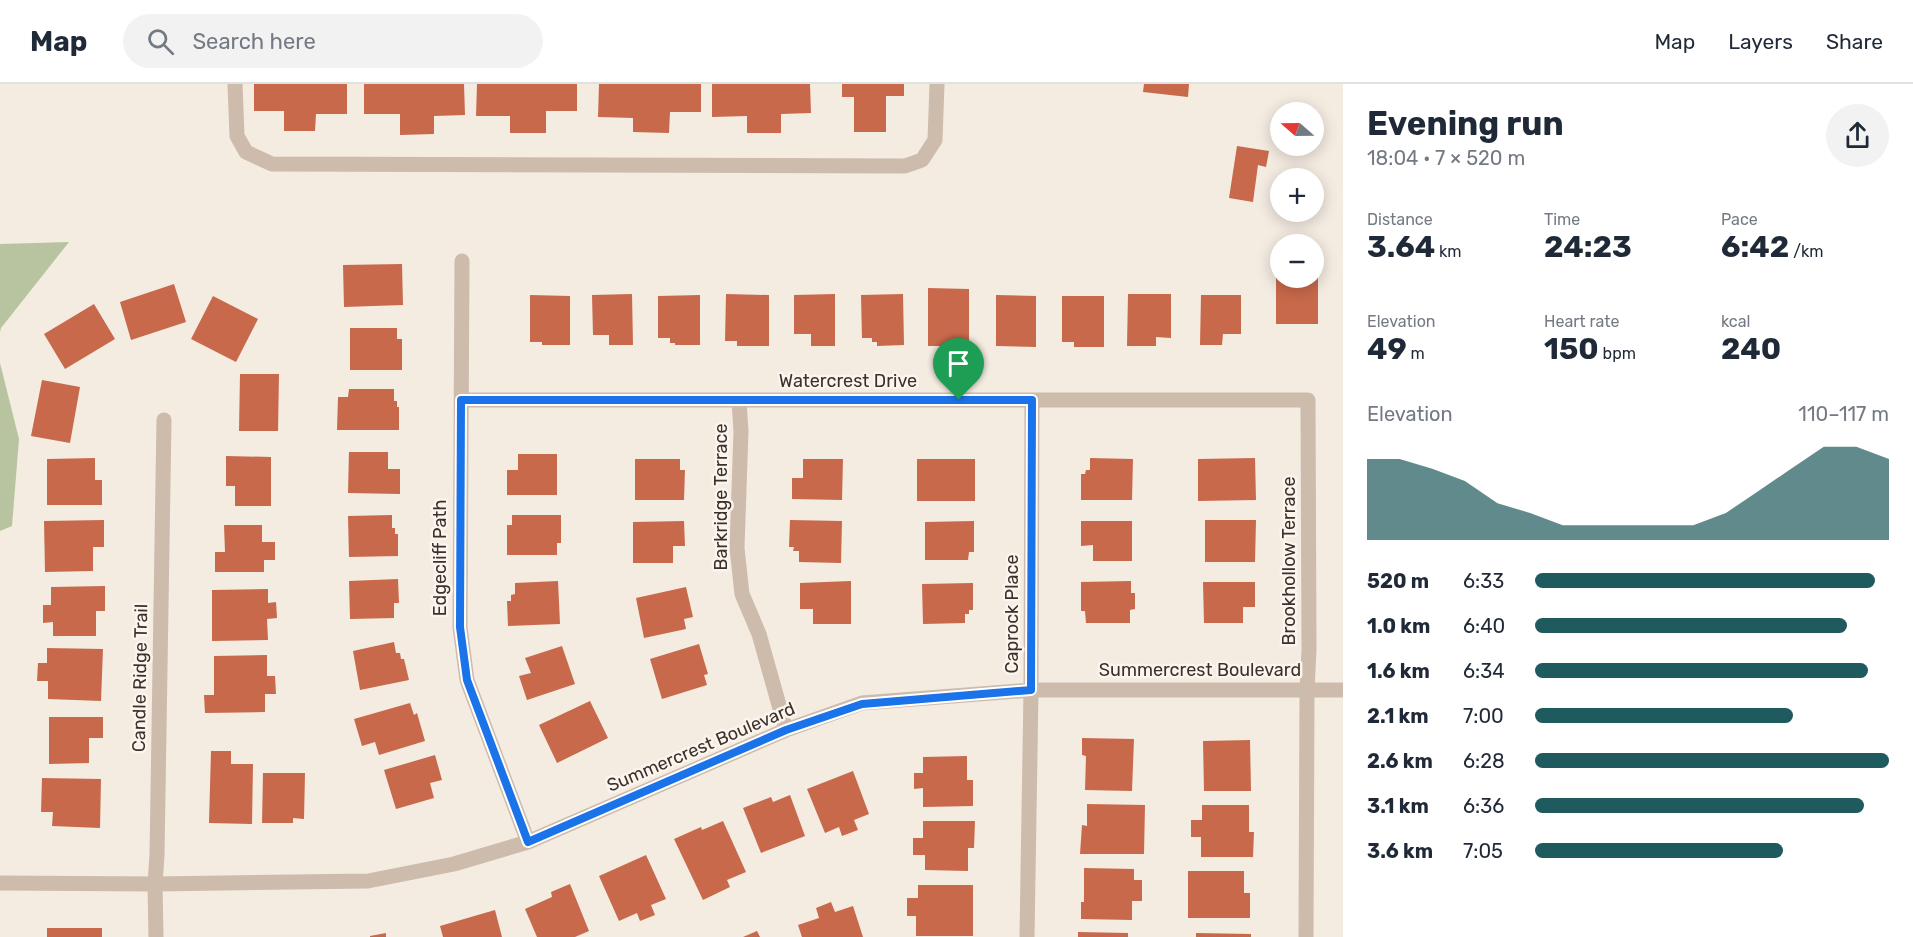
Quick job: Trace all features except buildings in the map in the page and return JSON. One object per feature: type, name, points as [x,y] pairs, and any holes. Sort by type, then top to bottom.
[{"type":"street","points":[[235,84],[237,136],[246,152],[272,164],[869,166],[905,166],[922,160],[935,140],[937,84]]},
{"type":"street","name":"Edgecliff Path","points":[[462,261],[460,627],[467,680],[528,842]]},
{"type":"street","name":"Watercrest Drive","points":[[461,400],[1308,400]]},
{"type":"street","name":"Caprock Place","points":[[1027,937],[1032,400]]},
{"type":"street","name":"Brookhollow Terrace","points":[[1306,937],[1309,650],[1308,400]]},
{"type":"street","name":"Barkridge Terrace","points":[[739,401],[741,431],[737,548],[742,594],[759,634],[786,730]]},
{"type":"street","name":"Candle Ridge Trail","points":[[156,937],[155,884],[164,420]]},
{"type":"street","name":"Summercrest Boulevard","points":[[0,883],[155,884],[368,881],[454,864],[528,842],[786,730],[862,704],[1031,690],[1343,690]]},
{"type":"green space","points":[[69,242],[1,328],[0,332],[0,244]]},
{"type":"green space","points":[[0,363],[19,439],[12,526],[0,531]]},
{"type":"route","points":[[461,400],[959,400],[1032,400],[1031,690],[862,704],[786,730],[528,842],[467,680],[460,627],[461,400]]}]
